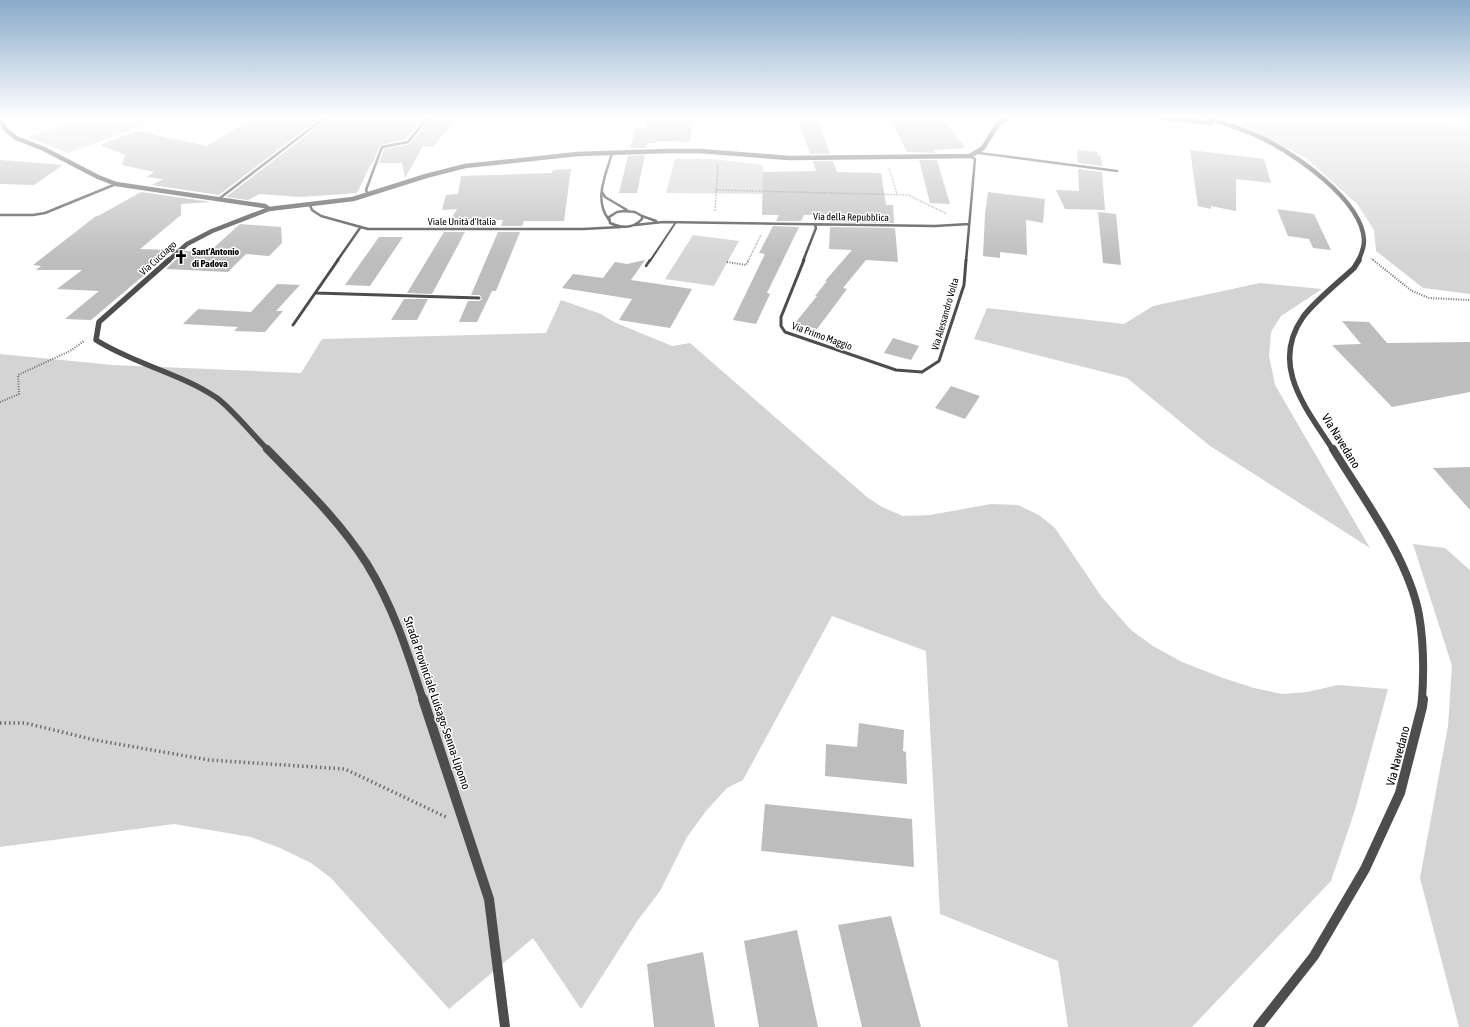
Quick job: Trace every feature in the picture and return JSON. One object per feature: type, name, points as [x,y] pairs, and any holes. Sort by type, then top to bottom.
[{"type":"street","points":[[73,164],[98,177],[116,184],[220,198],[265,206],[268,209],[353,199],[426,176],[466,166],[484,164]]},
{"type":"street","points":[[220,198],[264,164]]},
{"type":"street","points":[[368,195],[366,190],[376,164]]},
{"type":"street","points":[[609,164],[600,201],[605,217],[610,223],[621,227]]},
{"type":"street","points":[[969,224],[975,164]]},
{"type":"street","points":[[1060,164],[1117,171]]},
{"type":"street","name":"Via Navedano","points":[[1258,1027],[1314,956],[1365,869],[1400,793],[1422,707],[1424,661],[1419,614],[1405,570],[1370,508],[1297,393],[1289,368],[1290,348],[1294,332],[1304,316],[1354,268],[1362,250],[1364,240],[1362,227],[1352,211],[1322,178],[1302,164]]},
{"type":"street","points":[[0,215],[33,215],[45,212],[116,184]]},
{"type":"street","points":[[602,192],[605,197],[630,211],[653,221],[663,222]]},
{"type":"street","name":"Viale Unità d'Italia","points":[[310,205],[312,210],[321,216],[360,228],[583,230],[663,222]]},
{"type":"street","name":"Via Cucciago","points":[[96,332],[99,322],[187,244],[212,231],[268,209]]},
{"type":"street","points":[[609,220],[609,217],[618,212],[630,211]]},
{"type":"street","points":[[635,225],[640,222],[642,216]]},
{"type":"street","name":"Via della Repubblica","points":[[663,222],[935,226],[969,224]]},
{"type":"street","name":"Via Alessandro Volta","points":[[939,361],[964,285],[969,224]]},
{"type":"street","name":"Via Primo Maggio","points":[[815,225],[816,228],[781,317],[782,326],[786,332],[896,370],[922,372],[939,361]]},
{"type":"street","points":[[293,325],[360,228]]},
{"type":"street","points":[[316,293],[479,298]]},
{"type":"street","name":"Strada Provinciale Luisago-Senna-Lipomo","points":[[96,332],[96,340],[112,351],[202,388],[218,398],[329,512],[368,565],[399,627],[489,900],[506,1027]]},
{"type":"lane","points":[[646,266],[676,222]]},
{"type":"path","points":[[711,165],[718,166],[715,222]]},
{"type":"path","points":[[888,167],[897,194]]},
{"type":"path","points":[[716,190],[908,194],[953,217]]},
{"type":"path","points":[[727,262],[746,265],[766,223]]},
{"type":"path","points":[[1362,250],[1412,291],[1429,298],[1470,300]]},
{"type":"path","points":[[0,402],[19,394],[18,375],[70,351],[96,332]]},
{"type":"path","points":[[0,723],[25,723],[95,740],[209,760],[345,769],[466,827]]},
{"type":"shaded area","points":[[674,164],[763,165],[764,194],[666,193]]},
{"type":"shaded area","points":[[1313,164],[1470,164],[1470,294],[1423,288],[1376,251],[1374,230],[1358,205]]},
{"type":"shaded area","points":[[693,235],[739,241],[714,286],[665,279]]},
{"type":"shaded area","points":[[1260,283],[1322,289],[1281,316],[1271,332],[1269,356],[1275,385],[1370,548],[1210,446],[1127,378],[974,339],[987,308],[1124,324],[1153,306]]},
{"type":"shaded area","points":[[561,300],[601,314],[614,322],[672,346],[690,343],[867,497],[882,507],[903,516],[930,515],[991,504],[1018,505],[1039,515],[1055,528],[1101,596],[1131,630],[1153,646],[1182,662],[1254,688],[1282,694],[1307,692],[1338,685],[1388,689],[1355,810],[1331,881],[1192,1027],[1068,1027],[1058,961],[940,914],[926,651],[832,616],[743,780],[727,788],[706,811],[687,837],[660,891],[638,920],[581,1009],[533,938],[449,1009],[331,878],[311,863],[280,848],[251,837],[174,824],[0,847],[0,354],[113,365],[301,373],[322,339],[546,333]]},
{"type":"shaded area","points":[[1413,544],[1445,548],[1470,570],[1470,1027],[1459,1027],[1420,878],[1448,726],[1452,666]]},
{"type":"building","points":[[0,164],[63,165],[34,185],[0,184]]},
{"type":"building","points":[[260,164],[219,195],[152,185],[163,179],[146,177],[154,172],[122,165]]},
{"type":"building","points":[[269,164],[371,164],[357,193],[301,197],[260,194],[248,200],[226,197]]},
{"type":"building","points":[[402,164],[413,164],[405,178]]},
{"type":"building","points":[[626,164],[643,164],[637,193],[619,193]]},
{"type":"building","points":[[814,164],[834,164],[837,172],[881,173],[886,205],[893,205],[894,223],[830,222],[830,215],[804,215],[801,221],[776,221],[779,215],[762,215],[763,172],[816,171]]},
{"type":"building","points":[[920,164],[938,164],[950,204],[930,203]]},
{"type":"building","points":[[1085,164],[1102,164],[1102,166]]},
{"type":"building","points":[[1192,164],[1265,164],[1271,183],[1236,179],[1236,211],[1211,206],[1211,209],[1198,206]]},
{"type":"building","points":[[571,169],[564,221],[524,221],[522,226],[501,226],[503,220],[472,220],[468,226],[447,226],[457,209],[442,210],[446,195],[458,194],[461,176],[552,173],[553,170]]},
{"type":"building","points":[[1078,169],[1102,172],[1105,210],[1065,209],[1056,190],[1079,191]]},
{"type":"building","points":[[141,192],[212,202],[181,204],[181,215],[140,249],[174,250],[91,320],[65,319],[99,291],[57,289],[82,270],[36,270],[41,266],[33,265],[96,216]]},
{"type":"building","points":[[988,192],[1045,199],[1043,223],[1026,220],[1027,255],[1000,252],[1000,258],[983,256],[985,214]]},
{"type":"building","points":[[1277,209],[1314,214],[1331,250],[1313,248],[1309,239],[1288,236]]},
{"type":"building","points":[[1098,212],[1116,214],[1121,265],[1103,263]]},
{"type":"building","points":[[240,224],[281,227],[282,243],[269,256],[246,254],[228,272],[166,269],[185,251],[209,252]]},
{"type":"building","points":[[773,226],[799,227],[767,293],[770,294],[756,324],[733,320],[765,254],[759,253]]},
{"type":"building","points":[[830,227],[895,228],[898,262],[866,260],[843,288],[847,289],[817,329],[795,323],[817,296],[815,296],[827,281],[825,281],[852,250],[829,249]]},
{"type":"building","points":[[444,232],[465,232],[432,294],[407,293]]},
{"type":"building","points":[[498,232],[520,232],[496,291],[492,291],[477,322],[459,322],[468,301],[479,301],[482,299],[480,295],[471,295]]},
{"type":"building","points":[[379,237],[403,237],[370,286],[345,285]]},
{"type":"building","points":[[645,260],[631,280],[692,289],[670,328],[619,320],[632,299],[562,288],[573,274],[603,278],[615,262],[627,264]]},
{"type":"building","points":[[277,284],[300,285],[276,311],[283,311],[265,332],[234,331],[238,327],[183,324],[198,309],[251,312]]},
{"type":"building","points":[[404,299],[428,299],[417,320],[391,320]]},
{"type":"building","points":[[1342,321],[1369,322],[1387,343],[1470,342],[1470,392],[1392,407],[1332,345],[1361,344]]},
{"type":"building","points":[[893,338],[919,346],[911,360],[884,353]]},
{"type":"building","points":[[951,386],[980,396],[965,419],[935,408]]},
{"type":"building","points":[[1470,467],[1470,510],[1433,468]]},
{"type":"building","points":[[859,723],[904,730],[903,751],[906,752],[907,784],[825,776],[826,744],[857,747]]},
{"type":"building","points":[[765,804],[912,819],[914,867],[761,851]]},
{"type":"building","points":[[891,916],[921,1027],[862,1027],[838,925]]},
{"type":"building","points":[[797,930],[818,1027],[759,1027],[744,941]]},
{"type":"building","points":[[703,952],[715,1027],[654,1027],[647,964]]},
{"type":"place","name":"Sant'Antonio di Padova","points":[[181,257]]}]
